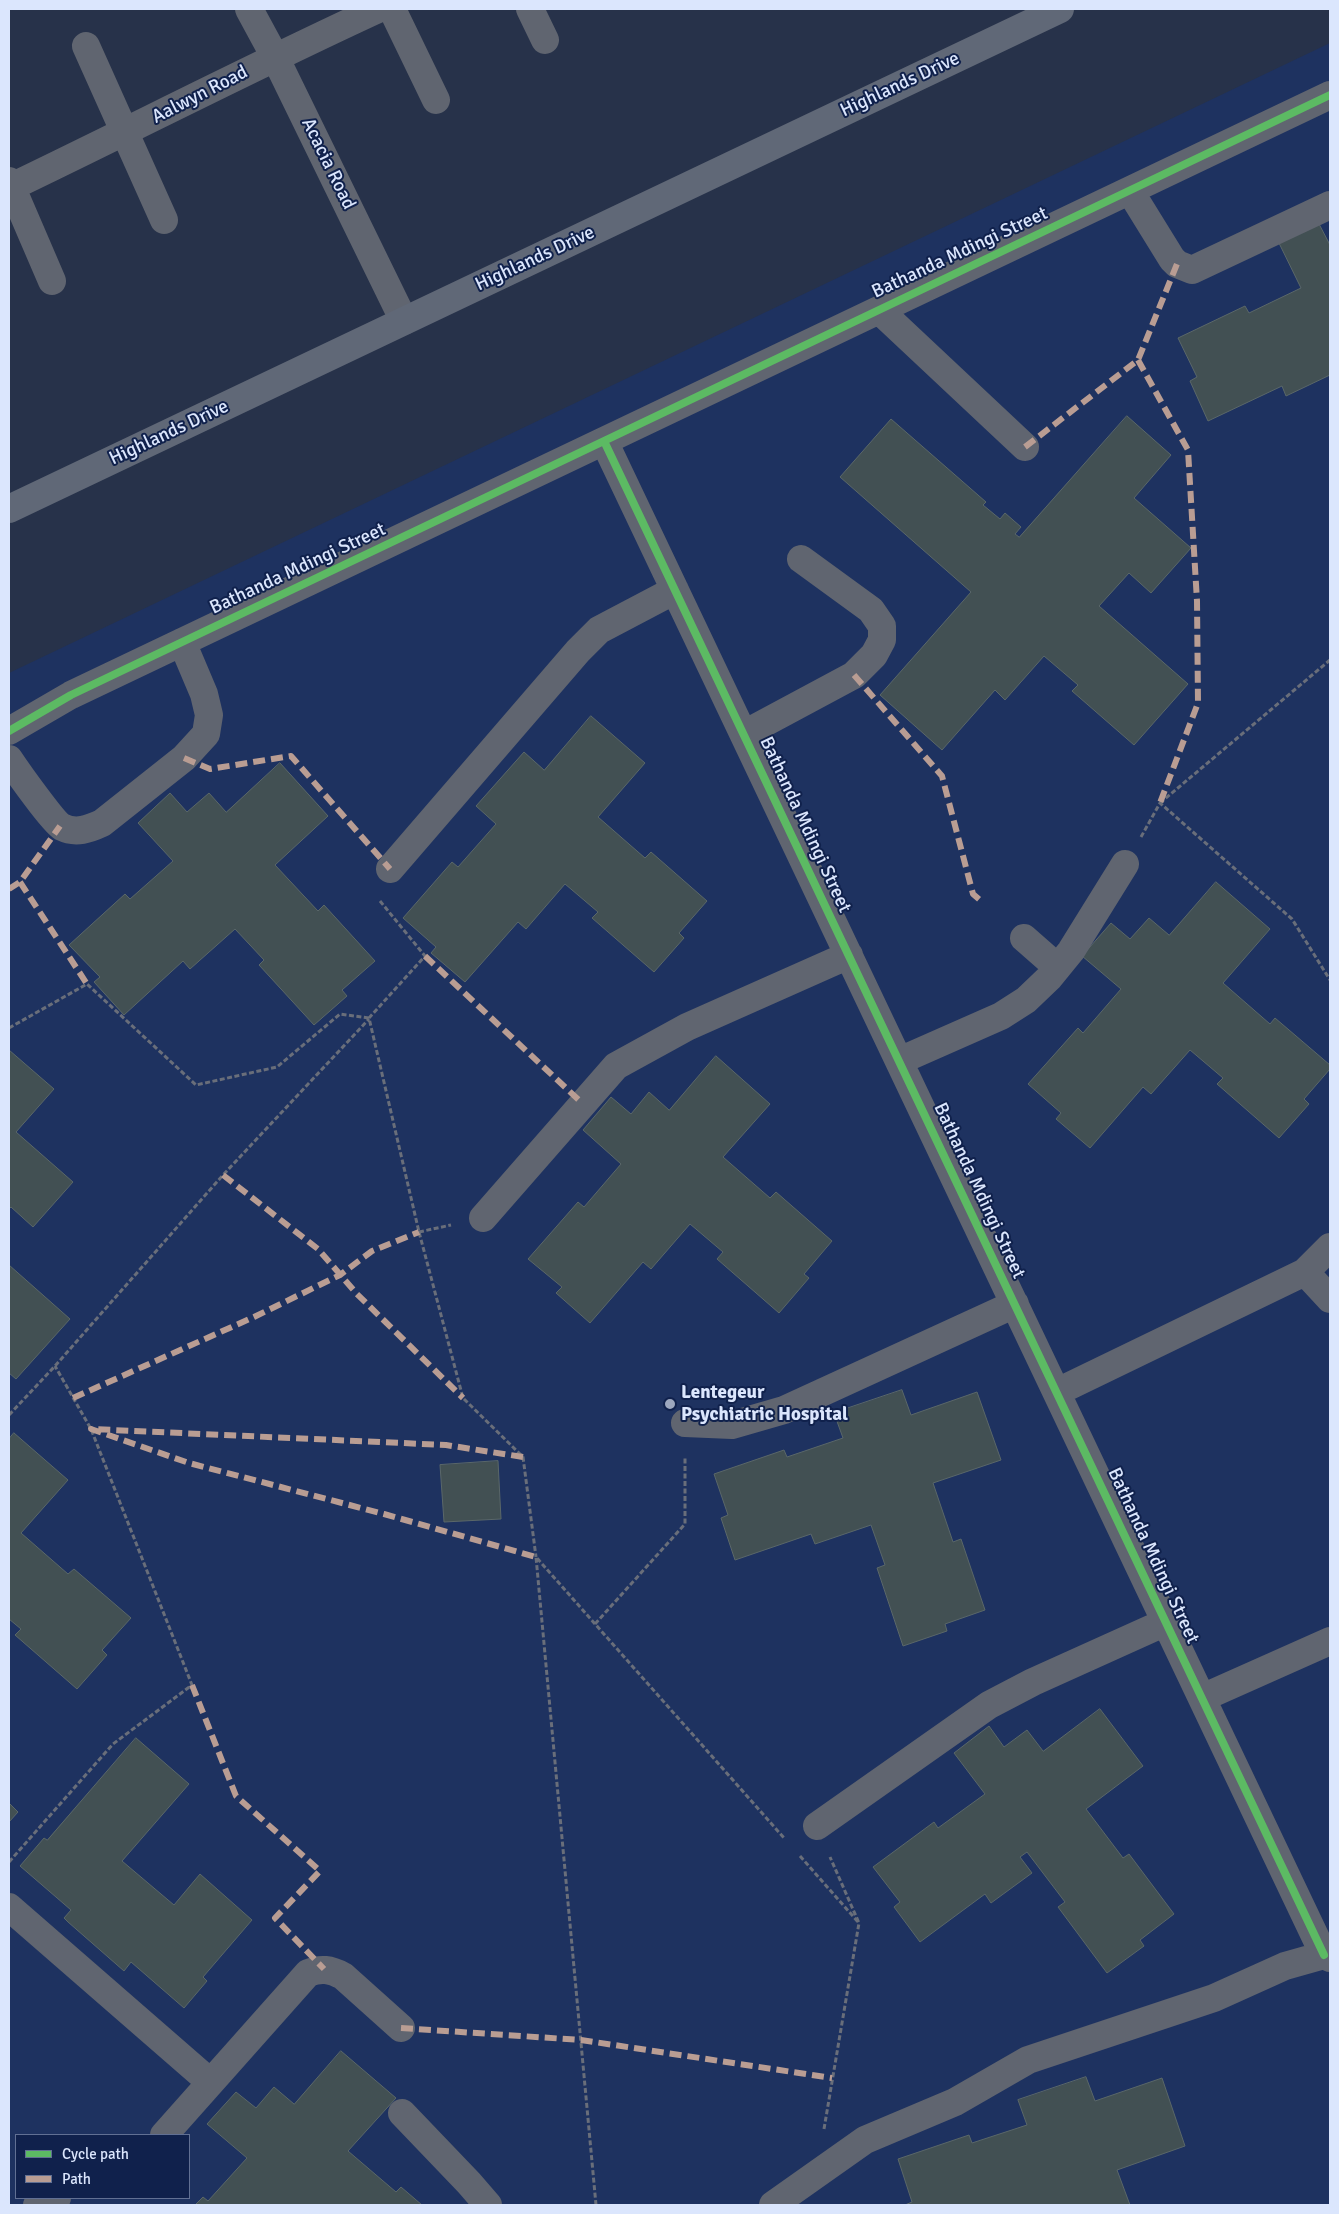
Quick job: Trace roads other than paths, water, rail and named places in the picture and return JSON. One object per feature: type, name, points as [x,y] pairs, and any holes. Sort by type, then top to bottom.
[{"type":"main road","name":"Highlands Drive","points":[[9,509],[1060,9]]},
{"type":"street","name":"Acacia Road","points":[[250,9],[404,321]]},
{"type":"street","name":"Aalwyn Road","points":[[52,281],[10,185],[125,132],[275,57],[378,9]]},
{"type":"street","points":[[392,9],[436,100]]},
{"type":"street","points":[[530,9],[545,40]]},
{"type":"street","points":[[86,46],[164,220]]},
{"type":"street","name":"Bathanda Mdingi Street","points":[[9,731],[71,695],[1330,95]]},
{"type":"street","points":[[1130,191],[1172,259],[1177,264],[1192,270],[1330,205]]},
{"type":"street","points":[[879,310],[1024,447]]},
{"type":"street","name":"Bathanda Mdingi Street","points":[[604,441],[1202,1698],[1327,1956]]},
{"type":"street","points":[[744,734],[854,675],[874,655],[882,640],[882,626],[871,610],[801,559]]},
{"type":"street","points":[[390,869],[583,646],[599,630],[675,590]]},
{"type":"street","points":[[9,760],[60,826],[74,830],[88,830],[102,823],[184,758],[206,734],[209,715],[204,694],[182,642]]},
{"type":"street","points":[[899,1060],[1001,1016],[1026,1000],[1071,951],[1125,864]]},
{"type":"street","points":[[1024,938],[1057,967]]},
{"type":"street","points":[[483,1218],[616,1066],[688,1027],[849,955]]},
{"type":"street","points":[[1057,1392],[1305,1272],[1330,1247]]},
{"type":"street","points":[[1305,1272],[1330,1299]]},
{"type":"street","points":[[685,1423],[732,1425],[784,1410],[1015,1304]]},
{"type":"street","points":[[817,1826],[989,1705],[1033,1682],[1166,1622]]},
{"type":"street","points":[[1202,1698],[1330,1641]]},
{"type":"street","points":[[9,1907],[210,2082]]},
{"type":"street","points":[[773,2205],[865,2140],[955,2102],[1028,2060],[1214,1998],[1284,1966],[1327,1956]]},
{"type":"street","points":[[165,2134],[301,1979],[316,1970],[334,1971],[343,1976],[401,2028]]},
{"type":"street","points":[[402,2113],[469,2182],[488,2205]]},
{"type":"street","points":[[38,2205],[54,2199]]},
{"type":"place","name":"Lentegeur Psychiatric Hospital","points":[[670,1404]]}]
